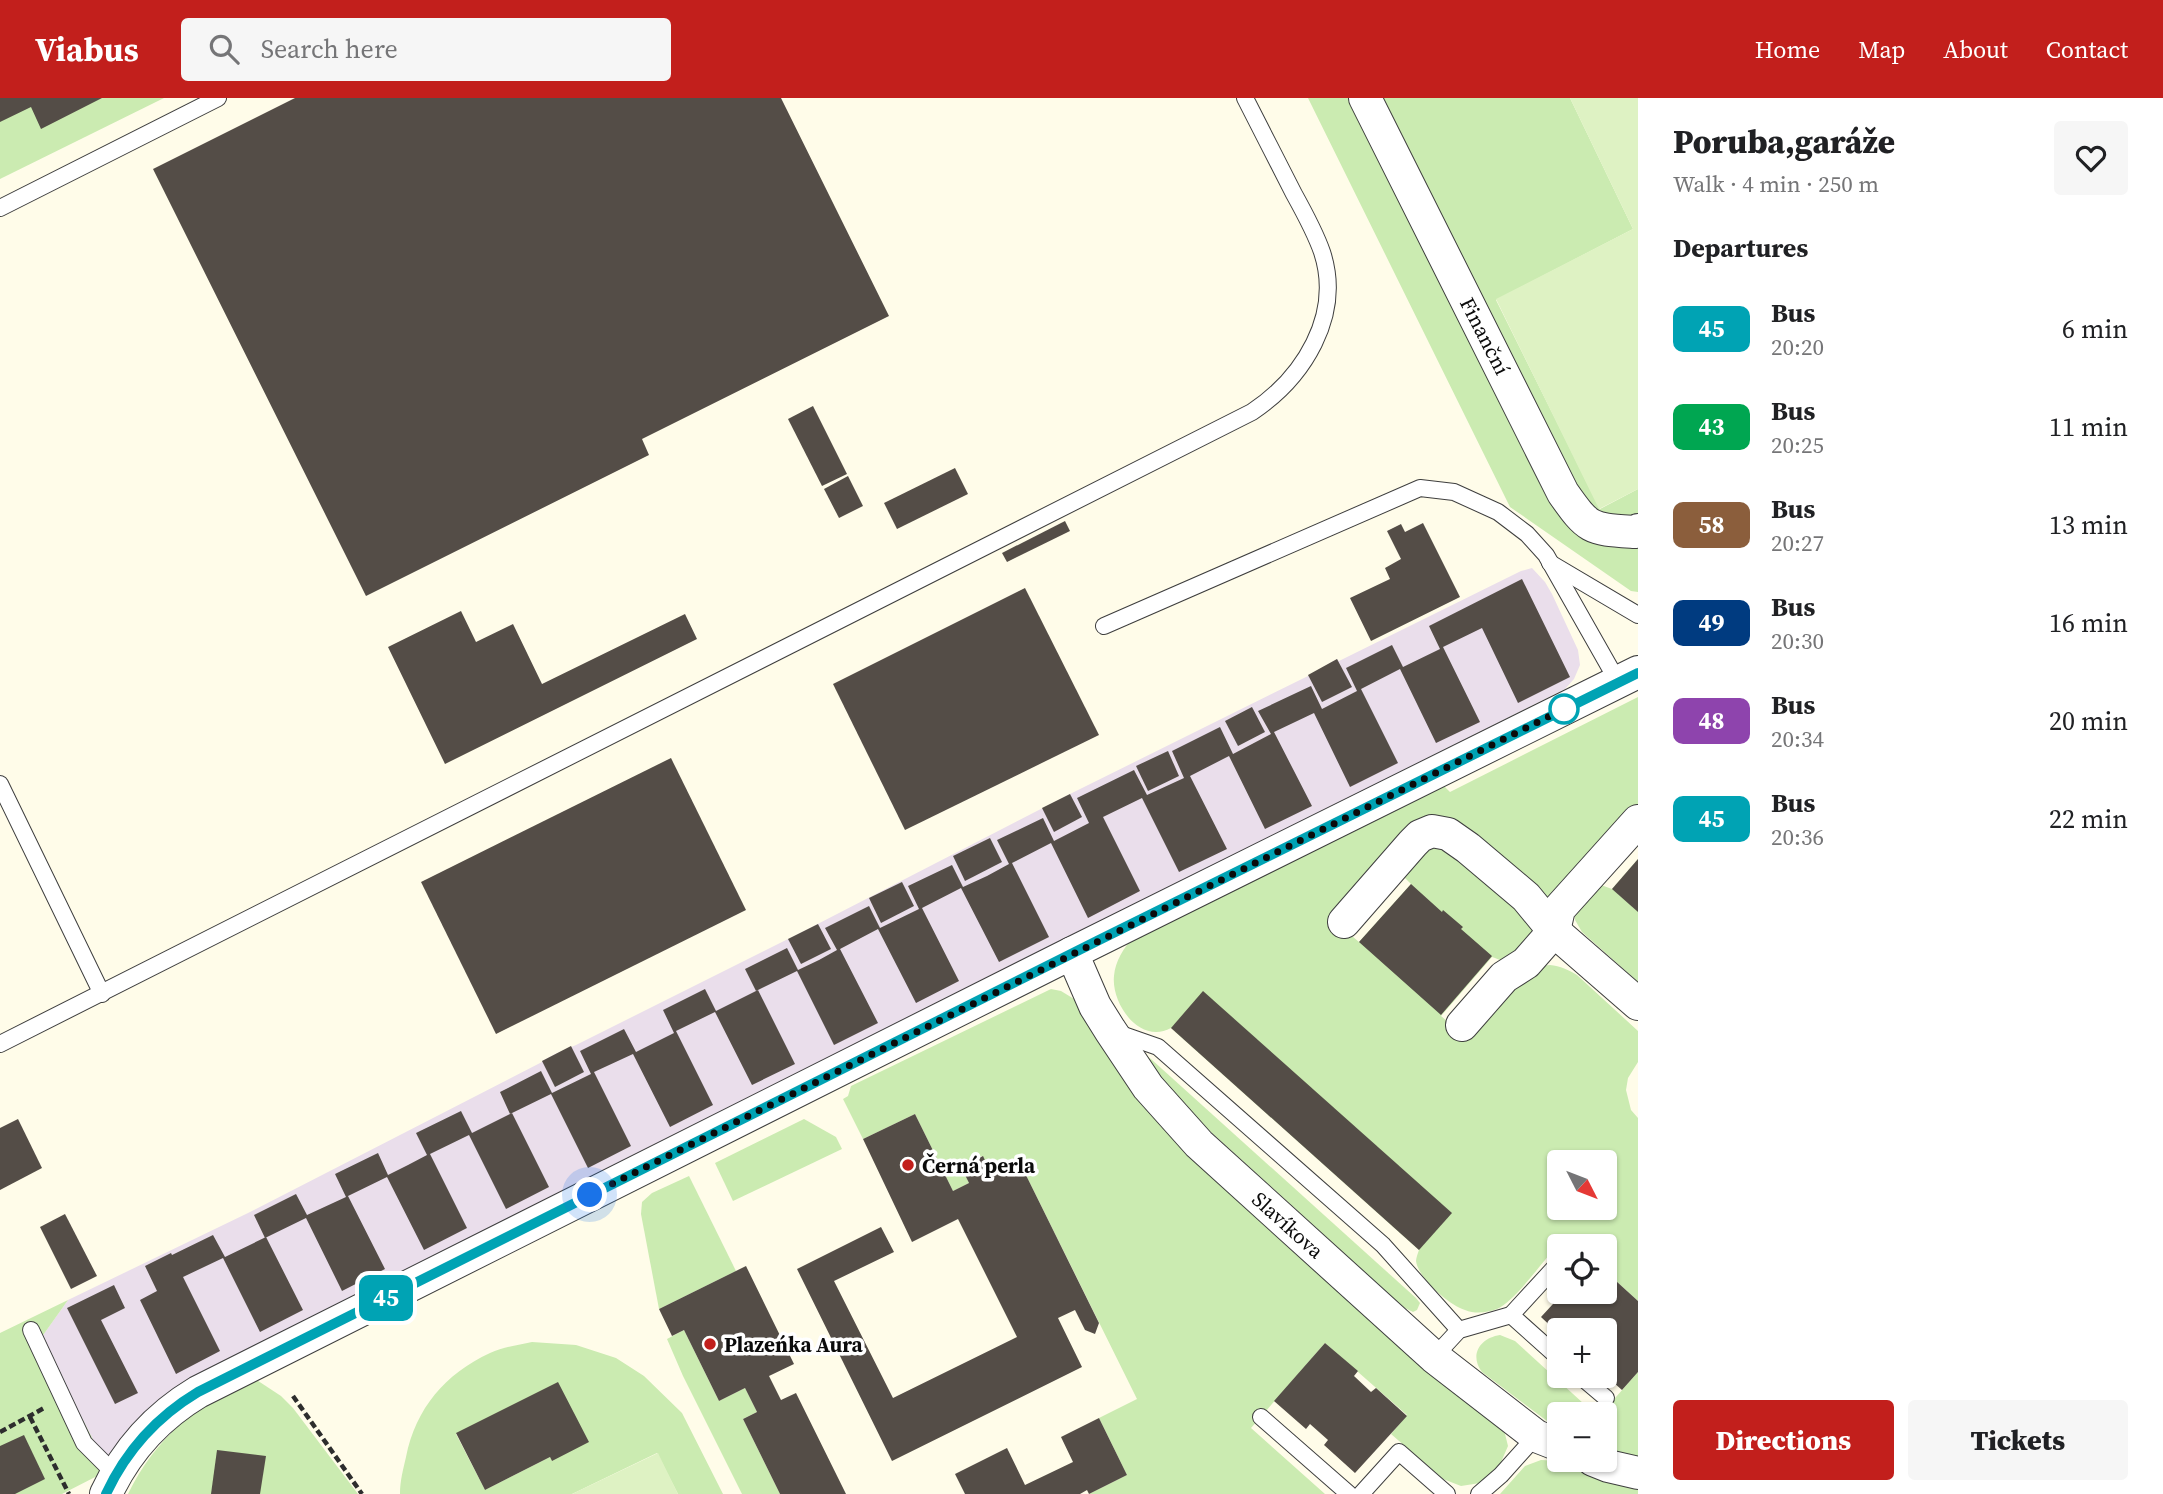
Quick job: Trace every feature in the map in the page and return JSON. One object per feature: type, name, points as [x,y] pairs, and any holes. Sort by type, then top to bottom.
[{"type":"street","name":"Finanční","points":[[1365,98],[1563,493],[1582,520],[1602,530],[1638,530]]},
{"type":"street","points":[[111,1484],[149,1430],[171,1409],[198,1392],[1628,677]]},
{"type":"street","points":[[1462,1025],[1504,977],[1527,963],[1554,931],[1559,909],[1638,821]]},
{"type":"street","points":[[1344,922],[1420,836],[1433,831],[1448,834],[1526,897],[1554,931],[1638,1004]]},
{"type":"street","name":"Slavíkova","points":[[1072,953],[1095,1006],[1110,1030],[1148,1087],[1199,1144],[1434,1357],[1547,1440]]},
{"type":"street","points":[[1617,1468],[1638,1473]]},
{"type":"lane","points":[[0,208],[218,98]]},
{"type":"lane","points":[[0,1044],[1252,412],[1271,399],[1289,382],[1307,357],[1320,332],[1326,307],[1327,276],[1322,252],[1310,224],[1245,98]]},
{"type":"lane","points":[[1104,626],[1420,488],[1454,492],[1498,512],[1527,534],[1546,555],[1628,677]]},
{"type":"lane","points":[[1550,563],[1638,615]]},
{"type":"lane","points":[[0,784],[102,994]]},
{"type":"lane","points":[[1110,1030],[1158,1047],[1383,1245],[1459,1330]]},
{"type":"lane","points":[[1434,1357],[1459,1330],[1511,1315],[1547,1276]]},
{"type":"lane","points":[[1511,1315],[1547,1347]]},
{"type":"lane","points":[[31,1331],[84,1443],[111,1484]]},
{"type":"lane","points":[[1594,1388],[1606,1398]]},
{"type":"lane","points":[[1261,1417],[1349,1494]]},
{"type":"lane","points":[[1479,1494],[1547,1442]]},
{"type":"lane","points":[[1361,1494],[1399,1452],[1447,1494]]},
{"type":"path","points":[[293,1396],[362,1494]]},
{"type":"path","points":[[0,1432],[63,1397]]},
{"type":"path","points":[[30,1417],[69,1494]]},
{"type":"shaded area","points":[[1532,568],[1552,594],[1578,650],[1580,665],[1574,679],[1565,689],[225,1362],[101,1474],[41,1338],[68,1300],[248,1213],[555,1054],[806,930],[1337,659],[1339,661]]},
{"type":"green space","points":[[0,98],[164,98],[0,179]]},
{"type":"green space","points":[[1308,98],[1358,98],[1562,506],[1638,540],[1638,592],[1631,591],[1510,507]]},
{"type":"green space","points":[[1377,98],[1570,98],[1633,229],[1496,300],[1600,509],[1638,489],[1638,521],[1625,525],[1584,507]]},
{"type":"green space","points":[[1570,98],[1638,98],[1638,489],[1599,509],[1496,299],[1633,229]]},
{"type":"green space","points":[[1638,697],[1638,808],[1562,893],[1544,899],[1537,897],[1467,836],[1439,825],[1425,826],[1410,833],[1332,919],[1359,942],[1411,884],[1403,876],[1403,868],[1411,858],[1429,843],[1441,842],[1476,864],[1506,890],[1529,914],[1535,927],[1532,941],[1524,953],[1507,961],[1492,957],[1441,1016],[1468,1039],[1517,983],[1540,967],[1550,965],[1577,975],[1638,1031],[1638,1062],[1628,1078],[1626,1090],[1631,1110],[1638,1118],[1638,1301],[1617,1282],[1617,1234],[1547,1234],[1547,1258],[1510,1300],[1497,1309],[1481,1312],[1458,1307],[1435,1290],[1422,1275],[1416,1261],[1419,1250],[1171,1028],[1160,1032],[1139,1026],[1130,1019],[1117,998],[1114,987],[1116,965],[1133,937],[1440,782],[1450,792]]},
{"type":"green space","points":[[1638,859],[1638,982],[1582,932],[1575,920],[1574,910],[1601,885],[1612,889]]},
{"type":"green space","points":[[1051,989],[1061,991],[1079,1002],[1504,1430],[1508,1446],[1498,1469],[1480,1483],[1461,1486],[1443,1479],[1391,1434],[1407,1415],[1325,1343],[1251,1428],[1325,1494],[1089,1494],[1127,1475],[1099,1418],[1137,1399],[1021,1165],[1010,1163],[991,1173],[982,1156],[961,1167],[969,1183],[953,1191],[915,1114],[863,1139],[843,1099],[848,1096],[851,1086]]},
{"type":"green space","points":[[1145,1055],[1416,1298],[1420,1303],[1417,1310],[1413,1312],[1403,1307],[1156,1082]]},
{"type":"green space","points":[[804,1119],[836,1137],[842,1149],[733,1201],[715,1163]]},
{"type":"green space","points":[[689,1176],[736,1271],[659,1309],[641,1214],[642,1202],[652,1193]]},
{"type":"green space","points":[[68,1300],[41,1338],[106,1465],[101,1474],[62,1494],[0,1494],[0,1333]]},
{"type":"green space","points":[[684,1330],[719,1401],[745,1388],[757,1412],[743,1419],[780,1494],[742,1494],[667,1339]]},
{"type":"green space","points":[[1500,1335],[1515,1341],[1547,1370],[1547,1388],[1567,1388],[1582,1402],[1547,1402],[1547,1421],[1482,1372],[1478,1366],[1479,1348]]},
{"type":"green space","points":[[532,1342],[576,1345],[616,1358],[644,1376],[682,1413],[723,1494],[678,1494],[657,1453],[572,1494],[400,1494],[411,1439],[425,1408],[435,1394],[474,1361],[495,1351]],"holes":[[[558,1383],[552,1461],[550,1457],[485,1490],[456,1434]]]},
{"type":"green space","points":[[1638,1372],[1638,1459],[1617,1453],[1617,1402],[1612,1402]]},
{"type":"green space","points":[[252,1377],[281,1396],[293,1408],[358,1494],[128,1494],[151,1456],[180,1425],[213,1399]]},
{"type":"green space","points":[[658,1453],[678,1494],[572,1494]]},
{"type":"green space","points":[[1547,1460],[1547,1472],[1586,1472],[1638,1488],[1638,1494],[1500,1494],[1525,1466]]},
{"type":"building","points":[[0,98],[102,98],[41,129],[31,107],[0,122]]},
{"type":"building","points":[[295,98],[781,98],[889,316],[642,439],[649,455],[366,596],[153,169]]},
{"type":"building","points":[[813,406],[847,474],[822,486],[788,419]]},
{"type":"building","points":[[955,468],[968,494],[897,529],[884,503]]},
{"type":"building","points":[[848,476],[863,506],[839,518],[824,489]]},
{"type":"building","points":[[1065,521],[1070,531],[1007,562],[1002,553]]},
{"type":"building","points":[[1423,523],[1460,597],[1371,641],[1350,598],[1390,579],[1385,568],[1401,559],[1387,531],[1401,524],[1405,532]]},
{"type":"building","points":[[1522,579],[1570,677],[1518,703],[1482,628],[1443,647],[1480,722],[1436,743],[1400,669],[1361,689],[1398,763],[1350,787],[1314,713],[1274,732],[1312,806],[1265,829],[1229,756],[1190,776],[1227,849],[1179,872],[1142,798],[1103,817],[1140,891],[1088,918],[1051,843],[1012,863],[1049,937],[999,962],[961,888],[922,908],[959,981],[916,1003],[878,929],[840,949],[878,1023],[834,1045],[797,971],[756,991],[745,969],[787,948],[798,970],[819,960],[837,950],[825,928],[869,906],[880,928],[919,909],[908,886],[952,865],[963,887],[987,876],[1009,864],[997,840],[1043,818],[1054,841],[1089,823],[1077,798],[1134,770],[1147,795],[1184,778],[1172,751],[1220,727],[1233,754],[1271,734],[1258,711],[1311,686],[1322,709],[1357,691],[1346,668],[1392,645],[1403,667],[1440,649],[1429,626]]},
{"type":"building","points":[[1025,588],[1099,735],[905,830],[833,684]]},
{"type":"building","points":[[461,611],[476,642],[513,624],[542,684],[685,614],[697,639],[445,764],[388,647]]},
{"type":"building","points":[[1337,659],[1352,687],[1322,702],[1308,675]]},
{"type":"building","points":[[1252,707],[1265,732],[1238,746],[1225,721]]},
{"type":"building","points":[[1168,751],[1179,776],[1148,791],[1136,766]]},
{"type":"building","points":[[671,758],[746,910],[496,1034],[421,882]]},
{"type":"building","points":[[1070,794],[1082,817],[1054,832],[1042,808]]},
{"type":"building","points":[[990,838],[1002,862],[965,881],[953,856]]},
{"type":"building","points":[[1638,859],[1638,912],[1612,889]]},
{"type":"building","points":[[902,882],[914,906],[881,923],[869,898]]},
{"type":"building","points":[[1411,884],[1463,927],[1461,929],[1492,956],[1441,1015],[1359,942]]},
{"type":"building","points":[[818,924],[831,949],[801,964],[788,939]]},
{"type":"building","points":[[705,989],[716,1011],[758,990],[795,1064],[752,1085],[715,1012],[676,1031],[713,1105],[670,1127],[633,1054],[594,1072],[631,1146],[588,1168],[551,1094],[510,1114],[500,1092],[541,1071],[552,1093],[591,1074],[580,1051],[624,1029],[636,1052],[674,1033],[663,1010]]},
{"type":"building","points":[[1203,991],[1452,1213],[1419,1250],[1171,1028]]},
{"type":"building","points":[[571,1046],[584,1072],[555,1087],[542,1061]]},
{"type":"building","points":[[461,1111],[472,1133],[512,1113],[549,1187],[506,1209],[469,1135],[430,1154],[467,1228],[424,1250],[387,1177],[348,1196],[385,1269],[342,1291],[306,1218],[265,1238],[254,1215],[296,1194],[307,1215],[346,1197],[335,1174],[378,1153],[388,1175],[427,1155],[416,1133]]},
{"type":"building","points":[[915,1114],[953,1191],[969,1183],[961,1167],[983,1156],[991,1173],[1010,1163],[1021,1165],[1099,1323],[1095,1334],[1085,1330],[1075,1310],[1058,1318],[1082,1367],[892,1461],[797,1269],[881,1227],[894,1252],[834,1281],[893,1398],[1017,1337],[958,1219],[912,1242],[863,1139]]},
{"type":"building","points":[[18,1119],[42,1168],[0,1190],[0,1128]]},
{"type":"building","points":[[65,1214],[97,1276],[71,1289],[40,1227]]},
{"type":"building","points":[[213,1235],[225,1257],[266,1237],[303,1310],[260,1332],[223,1258],[183,1277],[220,1351],[176,1374],[140,1300],[157,1291],[145,1266]]},
{"type":"building","points":[[746,1266],[794,1364],[769,1376],[781,1400],[796,1393],[846,1494],[780,1494],[743,1419],[757,1412],[745,1388],[719,1401],[684,1330],[672,1336],[659,1309]]},
{"type":"building","points":[[1617,1282],[1638,1301],[1638,1372],[1622,1390],[1617,1386],[1617,1318],[1547,1318],[1547,1323],[1541,1317],[1553,1304],[1617,1304]]},
{"type":"building","points":[[114,1285],[125,1308],[101,1320],[138,1393],[115,1404],[67,1308]]},
{"type":"building","points":[[1325,1343],[1358,1371],[1354,1376],[1371,1392],[1376,1388],[1407,1416],[1355,1473],[1324,1445],[1328,1440],[1310,1424],[1306,1429],[1274,1401]]},
{"type":"building","points":[[558,1382],[589,1442],[552,1461],[550,1457],[485,1490],[456,1433]]},
{"type":"building","points":[[1099,1418],[1127,1475],[1089,1494],[1087,1490],[1080,1494],[965,1494],[955,1474],[1007,1448],[1025,1485],[1073,1462],[1061,1437]]},
{"type":"building","points":[[24,1435],[45,1479],[15,1494],[0,1494],[0,1446]]},
{"type":"building","points":[[217,1450],[266,1456],[260,1494],[211,1494]]},
{"type":"bus line","name":"45","points":[[106,1494],[115,1474],[149,1430],[171,1409],[198,1392],[1638,673]]},
{"type":"place","name":"Černá perla","points":[[908,1165]]},
{"type":"place","name":"Plazeńka Aura","points":[[710,1344]]},
{"type":"route","points":[[590,1195],[1564,709]]}]
